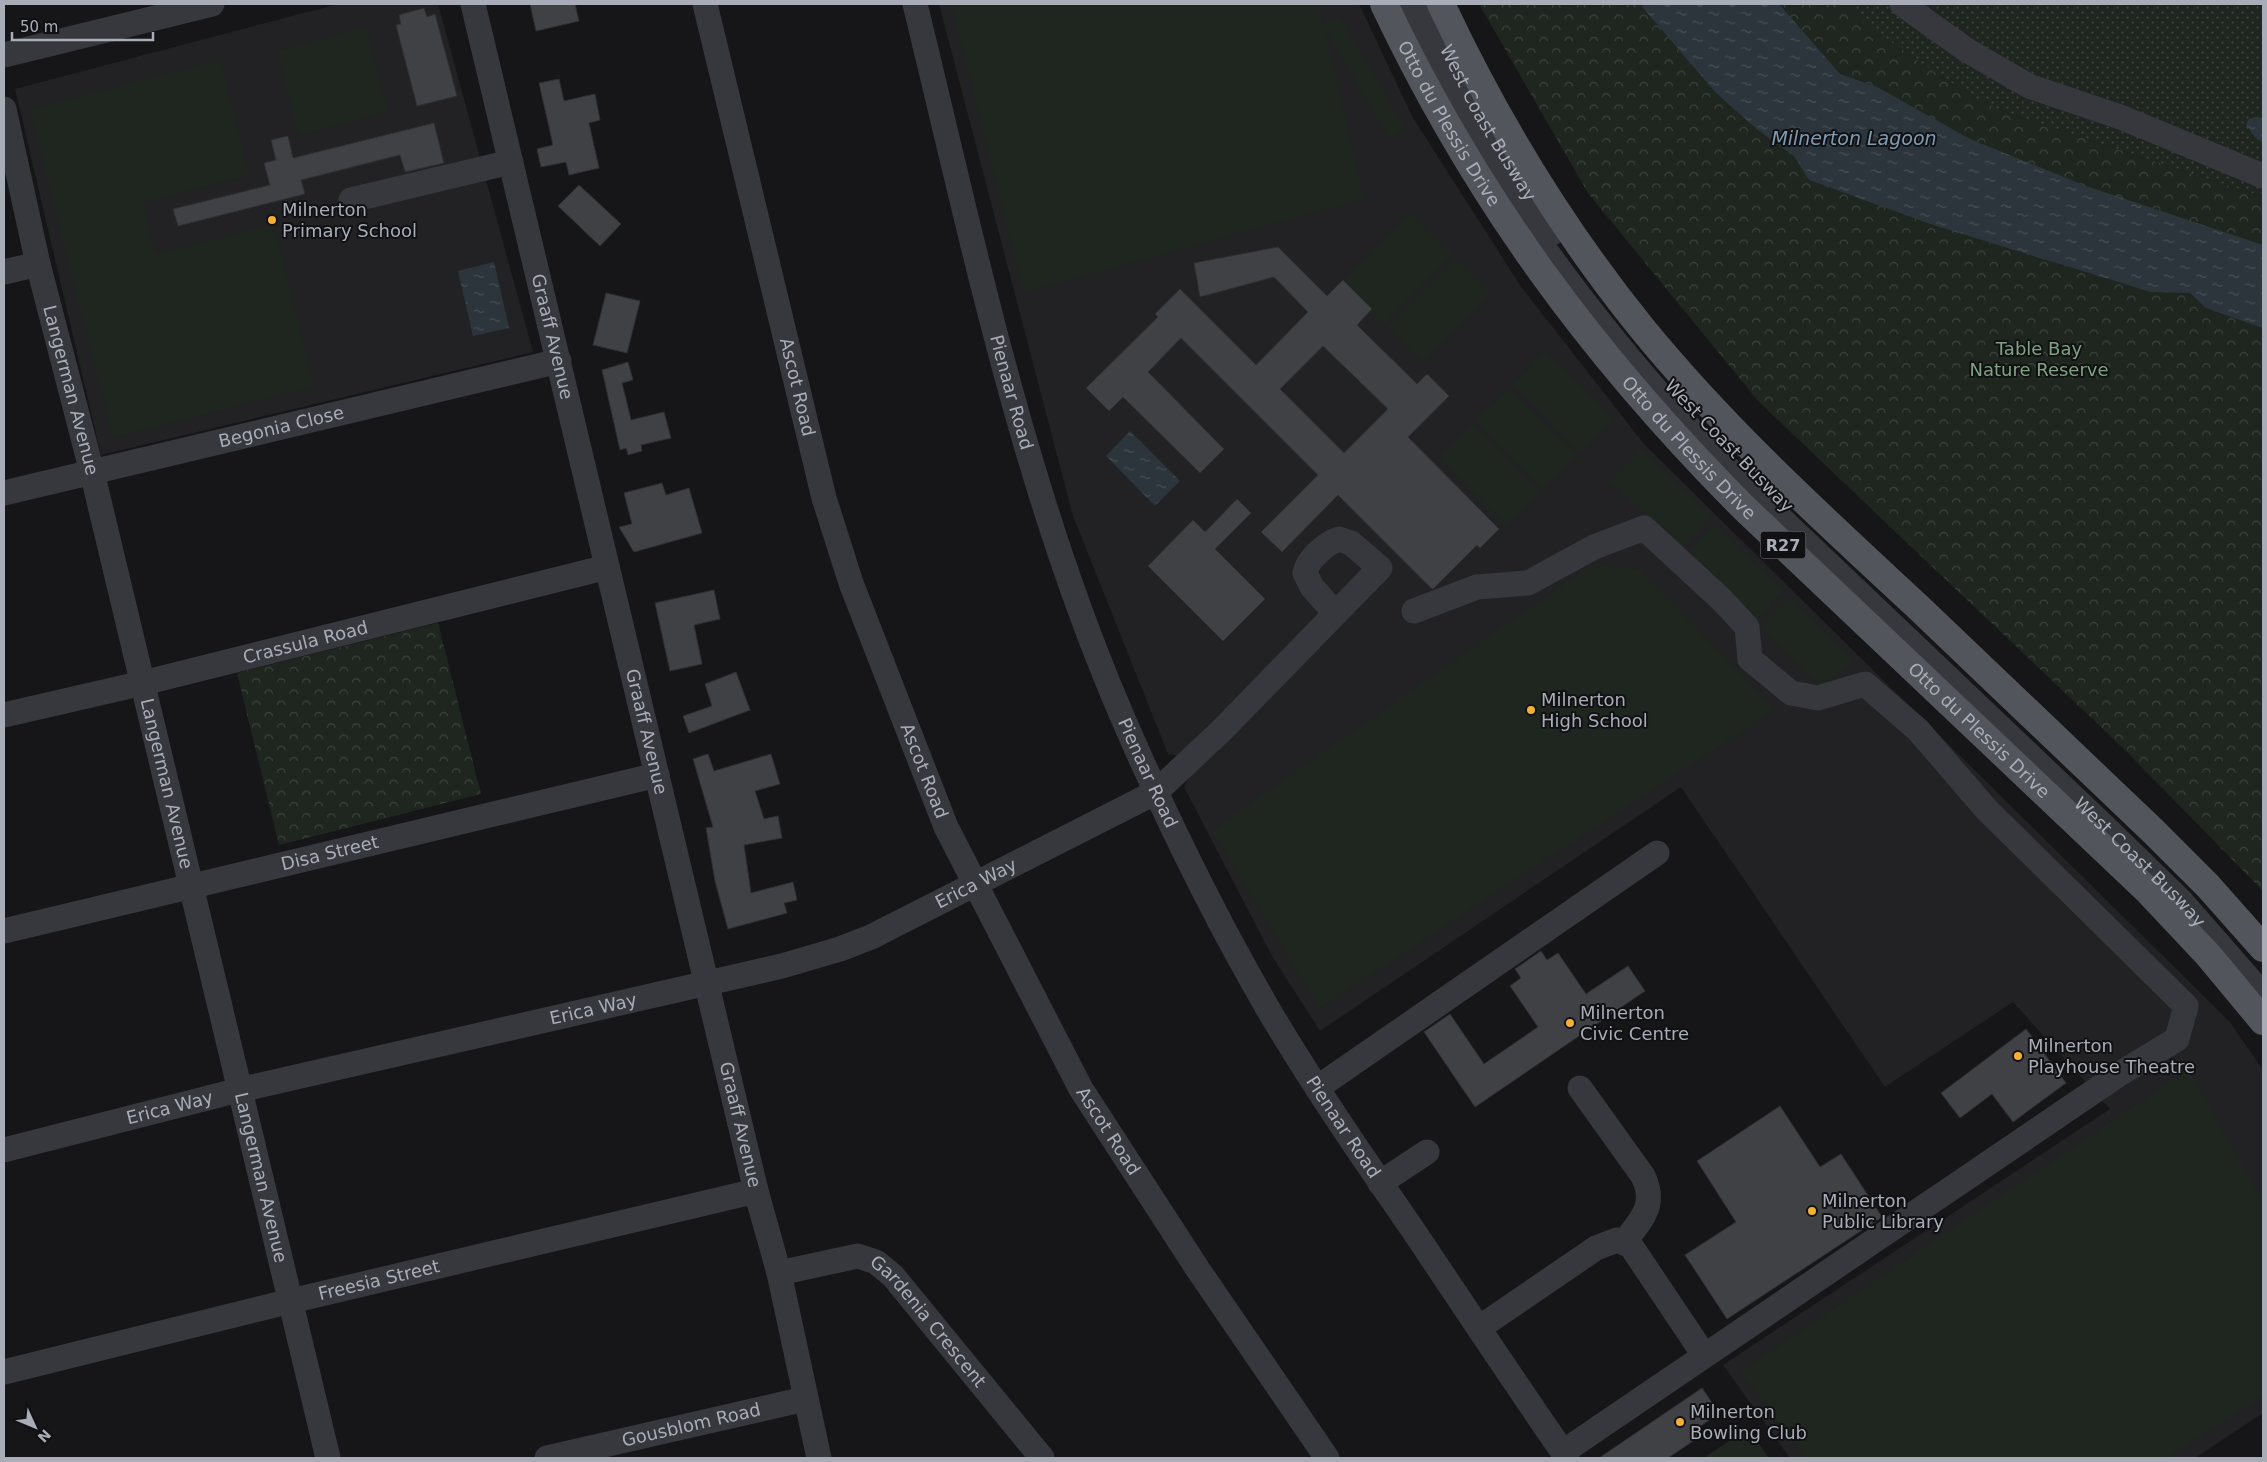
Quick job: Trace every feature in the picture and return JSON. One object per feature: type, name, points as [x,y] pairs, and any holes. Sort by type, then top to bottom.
[{"type":"main road","name":"Otto du Plessis Drive","points":[[1384,4],[1440,113],[1481,184],[1523,248],[1566,307],[1639,397],[1699,463],[1743,507],[2146,889],[2209,956],[2263,1021]]},
{"type":"main road","name":"R27","points":[[1441,4],[1489,101],[1547,197],[1609,286],[1697,393],[1768,466],[2153,831],[2208,886],[2263,948]]},
{"type":"street","points":[[4,55],[212,4]]},
{"type":"street","name":"Graaff Avenue","points":[[473,4],[756,1190],[779,1273],[819,1458]]},
{"type":"street","name":"Ascot Road","points":[[705,4],[824,498],[851,583],[946,828],[1081,1089],[1194,1264],[1327,1458]]},
{"type":"street","name":"Pienaar Road","points":[[915,4],[993,332],[1045,510],[1102,668],[1156,792],[1214,911],[1270,1012],[1317,1088],[1565,1455]]},
{"type":"street","name":"West Coast Busway","points":[[1400,4],[1452,104],[1505,194],[1558,270],[1614,342],[1672,410],[1716,458],[2174,895],[2263,995]]},
{"type":"street","name":"West Coast Busway","points":[[1424,4],[1458,74],[1513,172],[1563,250],[1652,366],[1731,452],[2183,884],[2263,972]]},
{"type":"street","points":[[1902,4],[1968,51],[2029,86],[2123,118],[2263,176]]},
{"type":"street","name":"Langerman Avenue","points":[[4,109],[38,264],[92,472],[328,1458]]},
{"type":"street","points":[[351,200],[511,162]]},
{"type":"street","points":[[4,272],[38,264]]},
{"type":"street","name":"Begonia Close","points":[[4,493],[559,362]]},
{"type":"street","points":[[1414,611],[1477,587],[1528,583],[1594,547],[1644,528],[1722,600],[1747,627],[1750,659],[1791,693],[1818,698],[1865,684],[1918,730],[1987,810],[2186,1006],[2177,1039],[2121,1073],[1704,1355],[1565,1455]]},
{"type":"street","name":"Crassula Road","points":[[4,715],[143,683],[607,567]]},
{"type":"street","name":"Erica Way","points":[[4,1150],[239,1090],[782,966],[840,949],[871,937],[1156,792],[1221,731],[1335,613]]},
{"type":"street","name":"Disa Street","points":[[4,931],[657,775]]},
{"type":"street","points":[[1317,1088],[1657,853]]},
{"type":"street","points":[[1580,1088],[1643,1176],[1649,1189],[1647,1208],[1624,1242]]},
{"type":"street","points":[[1380,1182],[1427,1152]]},
{"type":"street","name":"Freesia Street","points":[[4,1372],[291,1300],[756,1190]]},
{"type":"street","points":[[1478,1328],[1596,1248],[1607,1242],[1624,1242],[1631,1246],[1638,1254],[1652,1279],[1704,1355]]},
{"type":"street","name":"Gardenia Crescent","points":[[779,1273],[858,1256],[876,1262],[893,1276],[1042,1458]]},
{"type":"street","name":"Gousblom Road","points":[[548,1458],[805,1400]]},
{"type":"shaded area","name":"Milnerton Primary School","points":[[338,4],[438,4],[533,352],[101,455],[15,89]]},
{"type":"shaded area","name":"Milnerton High School","points":[[939,4],[1359,4],[1413,118],[1522,288],[1644,444],[2230,1022],[2263,1070],[2263,1413],[2195,1458],[1790,1458],[1723,1365],[2110,1109],[2013,1002],[1885,1087],[1681,787],[1320,1031],[1272,956],[1184,787],[1190,775],[1178,756],[1168,754],[1073,516]]},
{"type":"green space","points":[[951,4],[1318,4],[1323,24],[1339,15],[1406,129],[1389,139],[1325,29],[1364,199],[1023,293]]},
{"type":"green space","name":"Table Bay Nature Reserve","points":[[1479,4],[1848,4],[1864,23],[1943,78],[1981,101],[2013,115],[2263,197],[2263,891],[2126,751],[1759,402],[1588,193]]},
{"type":"green space","points":[[1848,4],[2263,4],[2263,197],[2013,115],[1981,101],[1943,78],[1863,23]]},
{"type":"green space","points":[[366,27],[388,112],[299,136],[277,51]]},
{"type":"green space","points":[[220,60],[249,175],[143,203],[156,254],[274,224],[314,386],[113,438],[30,109]]},
{"type":"green space","points":[[1410,213],[1452,254],[1384,324],[1342,283]]},
{"type":"green space","points":[[1456,259],[1490,293],[1422,361],[1388,328]]},
{"type":"green space","points":[[1545,351],[1613,419],[1579,453],[1512,385]]},
{"type":"green space","points":[[1509,388],[1577,455],[1543,489],[1475,421]]},
{"type":"green space","points":[[1473,424],[1540,492],[1506,526],[1439,458]]},
{"type":"green space","points":[[1641,449],[1712,517],[1681,549],[1610,481]]},
{"type":"green space","points":[[1714,524],[1784,591],[1755,621],[1686,554]]},
{"type":"green space","points":[[1594,563],[1640,570],[1775,710],[1319,1008],[1212,830]]},
{"type":"green space","points":[[1790,597],[1853,661],[1823,691],[1760,627]]},
{"type":"green space","points":[[438,623],[481,794],[279,845],[237,673]]},
{"type":"green space","points":[[2188,1069],[2263,1201],[2263,1396],[2167,1458],[1805,1458],[1740,1372]]},
{"type":"green space","points":[[1748,1428],[1769,1458],[1704,1458]]},
{"type":"water","name":"Milnerton Lagoon","points":[[1641,4],[1779,4],[1840,74],[1877,87],[1970,139],[2086,186],[2263,245],[2263,328],[2206,308],[2190,293],[2151,292],[1933,225],[1809,180],[1794,156],[1758,130],[1716,93]]},
{"type":"water","points":[[2254,117],[2263,118],[2263,143],[2256,138],[2246,125],[2248,120]]},
{"type":"water","points":[[494,262],[509,328],[473,336],[458,271]]},
{"type":"water","points":[[1130,431],[1180,481],[1155,506],[1106,456]]},
{"type":"building","points":[[530,4],[575,4],[579,21],[536,31]]},
{"type":"building","points":[[424,8],[427,17],[435,14],[457,96],[417,106],[396,25],[401,24],[399,15]]},
{"type":"building","points":[[559,79],[564,101],[595,94],[600,120],[589,123],[599,168],[569,175],[566,162],[541,167],[537,149],[553,145],[539,83]]},
{"type":"building","points":[[434,123],[444,163],[405,172],[400,155],[301,180],[305,194],[178,226],[173,209],[270,185],[264,163],[276,160],[271,140],[288,136],[293,158]]},
{"type":"building","points":[[579,185],[621,224],[600,246],[558,206]]},
{"type":"building","points":[[1278,247],[1327,296],[1343,280],[1372,309],[1357,325],[1417,384],[1427,374],[1449,396],[1408,437],[1499,529],[1480,548],[1477,545],[1432,589],[1338,495],[1282,552],[1261,532],[1318,475],[1181,338],[1148,372],[1224,449],[1200,473],[1123,397],[1109,411],[1086,388],[1158,317],[1155,314],[1180,289],[1256,365],[1308,312],[1274,277],[1200,297],[1194,263]],"holes":[[[1323,346],[1388,409],[1344,453],[1280,389]]]},
{"type":"building","points":[[606,293],[640,301],[627,353],[593,345]]},
{"type":"building","points":[[628,362],[633,380],[622,383],[631,420],[664,412],[671,438],[641,445],[642,451],[628,455],[626,448],[620,450],[602,370]]},
{"type":"building","points":[[662,483],[666,495],[689,488],[702,533],[634,552],[619,527],[632,524],[624,493]]},
{"type":"building","points":[[1237,499],[1251,513],[1215,549],[1265,599],[1223,641],[1148,566],[1193,520],[1205,532]]},
{"type":"building","points":[[714,590],[720,619],[694,625],[702,664],[670,671],[655,603]]},
{"type":"building","points":[[736,672],[750,710],[689,733],[683,716],[712,706],[705,684]]},
{"type":"building","points":[[708,754],[714,771],[771,754],[780,784],[755,791],[764,819],[778,816],[782,838],[744,845],[751,893],[793,882],[797,900],[784,903],[787,913],[728,929],[715,881],[706,828],[713,827],[693,759]]},
{"type":"building","name":"Milnerton Civic Centre","points":[[1541,951],[1547,960],[1558,953],[1586,994],[1628,966],[1645,991],[1475,1107],[1424,1032],[1450,1014],[1484,1064],[1538,1027],[1510,986],[1521,978],[1515,969]]},
{"type":"building","name":"Milnerton Playhouse Theatre","points":[[2026,1029],[2066,1083],[2013,1122],[1992,1094],[1960,1118],[1941,1093]]},
{"type":"building","name":"Milnerton Public Library","points":[[1780,1106],[1820,1167],[1841,1154],[1882,1217],[1727,1319],[1685,1255],[1736,1222],[1697,1161]]},
{"type":"building","name":"Milnerton Bowling Club","points":[[1702,1388],[1719,1413],[1695,1430],[1699,1437],[1668,1458],[1599,1458]]},
{"type":"place","name":"Milnerton Primary School","points":[[272,220]]},
{"type":"place","name":"Milnerton High School","points":[[1531,710]]},
{"type":"place","name":"Milnerton Civic Centre","points":[[1570,1023]]},
{"type":"place","name":"Milnerton Playhouse Theatre","points":[[2018,1056]]},
{"type":"place","name":"Milnerton Public Library","points":[[1812,1211]]},
{"type":"place","name":"Milnerton Bowling Club","points":[[1680,1422]]}]
